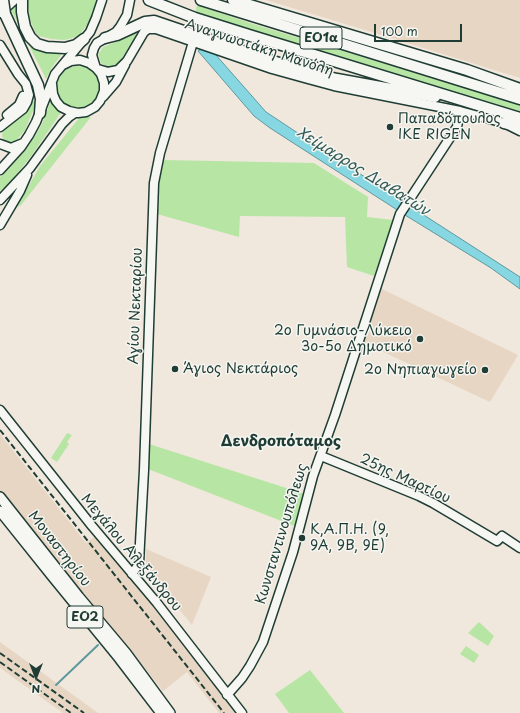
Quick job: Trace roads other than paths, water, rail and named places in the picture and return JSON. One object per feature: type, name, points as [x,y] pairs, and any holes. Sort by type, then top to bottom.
[{"type":"highway","points":[[4,0],[2,13],[35,77],[41,96],[40,113]]},
{"type":"highway","points":[[2,13],[13,0]]},
{"type":"highway","points":[[22,0],[22,12],[25,27],[30,37],[37,44],[47,47],[65,48],[76,45],[84,39]]},
{"type":"highway","name":"ΕΟ1α","points":[[148,0],[195,18],[520,118]]},
{"type":"highway","name":"ΕΟ1α","points":[[201,0],[520,99]]},
{"type":"highway","points":[[233,0],[467,70],[520,90]]},
{"type":"highway","points":[[105,38],[117,35],[145,22],[154,21],[263,58],[318,74],[416,94],[474,103]]},
{"type":"highway","points":[[35,77],[51,95]]},
{"type":"highway","points":[[504,123],[520,126]]},
{"type":"main road","name":"Μοναστηρίου","points":[[0,497],[79,597],[154,697],[170,713]]},
{"type":"main road","name":"Μοναστηρίου","points":[[0,511],[52,576],[122,655]]},
{"type":"main road","points":[[122,655],[128,677],[155,713]]},
{"type":"main road","points":[[122,655],[141,667],[175,713]]},
{"type":"main road","name":"Μοναστηρίου","points":[[154,697],[161,713]]},
{"type":"street","points":[[0,170],[25,142],[51,95],[52,82],[56,72],[84,39],[96,18],[102,0]]},
{"type":"street","points":[[101,99],[104,91],[104,83],[93,58],[93,50],[97,43],[116,32],[122,24],[128,11],[130,0]]},
{"type":"street","name":"Αναγνωστάκη Μανόλη","points":[[97,68],[106,72],[115,71],[120,68],[127,61],[141,36],[148,29],[158,30],[308,80],[460,111],[504,123],[520,131]]},
{"type":"street","name":"Αγίου Νεκταρίου","points":[[132,574],[139,564],[144,470],[148,307],[154,183],[160,153],[193,42]]},
{"type":"street","points":[[0,45],[27,86],[29,95],[27,102],[20,112],[0,127]]},
{"type":"street","points":[[63,65],[71,61],[80,60],[97,68]]},
{"type":"street","points":[[51,95],[63,108],[75,113],[82,113],[90,110],[116,82],[127,61]]},
{"type":"street","points":[[0,120],[16,108],[23,99],[23,86],[18,74]]},
{"type":"street","name":"Κωνσταντινουπόλεως","points":[[227,695],[250,666],[262,642],[293,552],[312,481],[400,214],[456,127],[460,111]]},
{"type":"street","points":[[0,200],[30,168],[62,124],[75,113]]},
{"type":"street","points":[[0,144],[13,148],[25,142]]},
{"type":"street","points":[[0,160],[18,150]]},
{"type":"street","points":[[0,225],[20,191],[30,168]]},
{"type":"street","name":"Μεγάλου Αλεξάνδρου","points":[[0,410],[58,484],[157,603],[242,713]]},
{"type":"street","name":"25ης Μαρτίου","points":[[320,456],[431,502],[520,548]]},
{"type":"water","points":[[208,46],[266,112],[520,277],[520,289],[491,268],[405,215],[270,128],[254,116],[198,51]]},
{"type":"waterway","points":[[56,685],[98,645]]},
{"type":"railway","points":[[0,430],[224,713]]},
{"type":"railway","points":[[0,653],[84,713]]},
{"type":"railway","points":[[0,662],[71,713]]},
{"type":"place","name":"Παπαδόπουλος ΙΚΕ RIGEN","points":[[390,127]]},
{"type":"place","name":"2ο Γυμνάσιο-Λύκειο 3ο-5ο Δημοτικό","points":[[420,339]]},
{"type":"place","name":"Άγιος Νεκτάριος","points":[[175,369]]},
{"type":"place","name":"2ο Νηπιαγωγείο","points":[[485,370]]},
{"type":"place","name":"Κ,Α.Π.Η. (9, 9Α, 9Β, 9Ε)","points":[[302,538]]},
{"type":"district","name":"Δενδροπόταμος","points":[[281,442]]},
{"type":"water label","name":"Χείμαρρος Διαβατών","points":[[363,172]]}]
